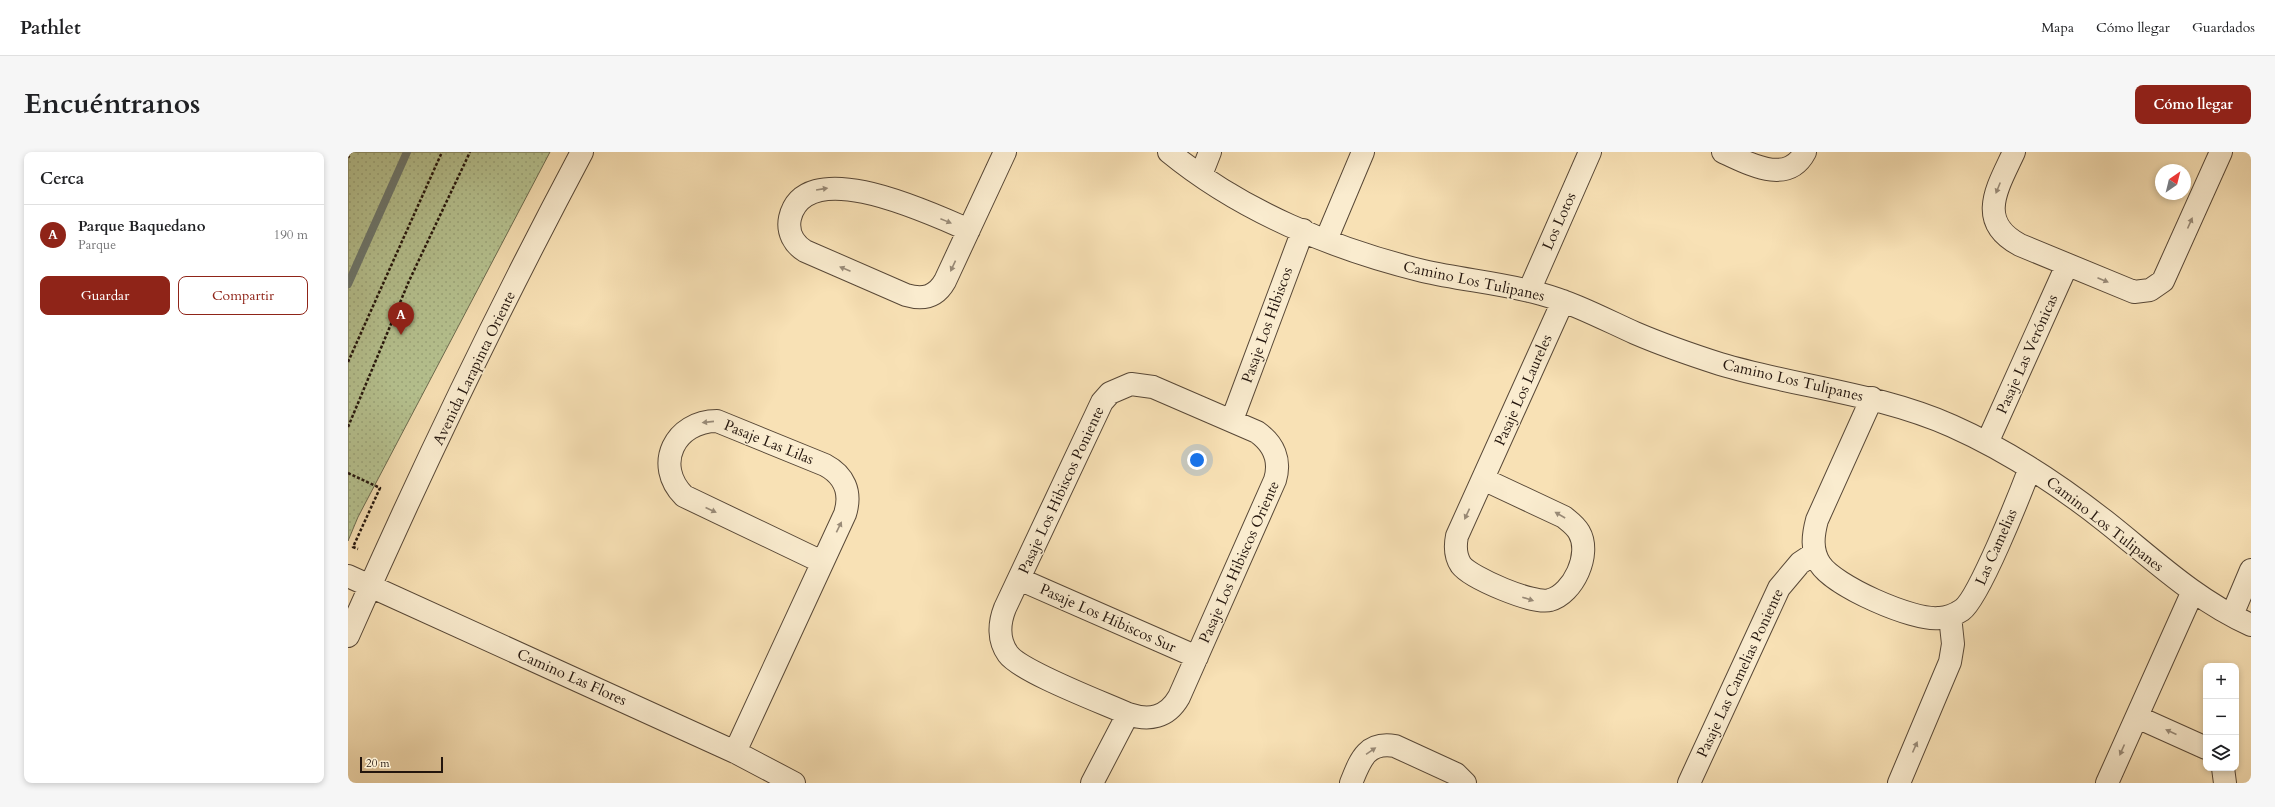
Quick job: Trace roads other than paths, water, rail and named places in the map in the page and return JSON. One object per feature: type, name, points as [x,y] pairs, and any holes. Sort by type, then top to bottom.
[{"type":"street","name":"Avenida Larapinta Oriente","points":[[348,636],[369,586],[480,354],[582,152]]},
{"type":"street","points":[[969,230],[886,198],[834,188],[813,190],[803,195],[792,212],[789,227],[794,241],[805,252],[906,295],[922,298],[930,296],[942,287],[969,230],[1005,152]]},
{"type":"street","name":"Camino Los Tulipanes","points":[[1169,152],[1201,175],[1253,207],[1326,240],[1400,265],[1528,291],[1563,301],[1674,348],[1719,364],[1766,376],[1872,398],[1923,414],[1986,443],[2030,468],[2105,521],[2149,558],[2193,591],[2251,625]]},
{"type":"street","points":[[1201,175],[1210,152]]},
{"type":"street","points":[[1326,240],[1363,152]]},
{"type":"street","name":"Los Lotos","points":[[1528,291],[1590,152]]},
{"type":"street","points":[[1723,152],[1767,170],[1787,168],[1796,163],[1804,152]]},
{"type":"street","points":[[2014,152],[1994,199],[1995,220],[2000,231],[2009,239],[2067,265],[2134,292],[2150,290],[2157,286],[2167,273],[2221,152]]},
{"type":"street","name":"Pasaje Los Hibiscos","points":[[1232,420],[1303,230]]},
{"type":"street","name":"Pasaje Las Verónicas","points":[[1986,443],[2067,265]]},
{"type":"street","name":"Pasaje Los Laureles","points":[[1483,479],[1558,514],[1573,524],[1580,533],[1583,550],[1581,562],[1573,580],[1556,598],[1537,602],[1526,599],[1467,571],[1461,564],[1456,551],[1457,536],[1563,301]]},
{"type":"street","name":"Pasaje Los Hibiscos Poniente","points":[[1128,714],[1027,669],[1008,655],[1002,644],[1001,619],[1102,402],[1110,393],[1120,387],[1142,384],[1232,420]]},
{"type":"street","points":[[1872,398],[1817,520],[1814,531],[1815,553],[1826,572],[1854,590],[1896,608],[1928,618],[1950,616],[1953,644],[1950,662],[1899,783]]},
{"type":"street","name":"Pasaje Los Hibiscos Oriente","points":[[1128,714],[1140,718],[1151,718],[1161,715],[1174,705],[1197,657],[1278,471],[1278,461],[1270,444],[1257,432],[1232,420]]},
{"type":"street","name":"Pasaje Las Lilas","points":[[736,752],[848,506],[847,489],[835,470],[717,421],[699,423],[681,434],[670,454],[668,464],[673,482],[684,496],[822,562]]},
{"type":"street","name":"Las Camelias","points":[[1950,616],[1963,610],[1979,587],[2030,468]]},
{"type":"street","name":"Pasaje Las Camelias Poniente","points":[[1689,783],[1779,588],[1800,563],[1815,553]]},
{"type":"street","points":[[2232,615],[2251,570]]},
{"type":"street","name":"Camino Las Flores","points":[[348,576],[736,752],[794,783]]},
{"type":"street","name":"Pasaje Los Hibiscos Sur","points":[[1019,579],[1197,657]]},
{"type":"street","points":[[2107,783],[2193,591]]},
{"type":"street","points":[[1092,783],[1128,714]]},
{"type":"street","points":[[2137,717],[2203,747]]},
{"type":"street","points":[[1351,783],[1366,753],[1376,747],[1386,745],[1395,746],[1456,774],[1465,783]]},
{"type":"street","points":[[2223,771],[2225,783]]},
{"type":"waterway","points":[[348,284],[407,152]]},
{"type":"place","name":"Parque Baquedano","points":[[401,335]]}]
